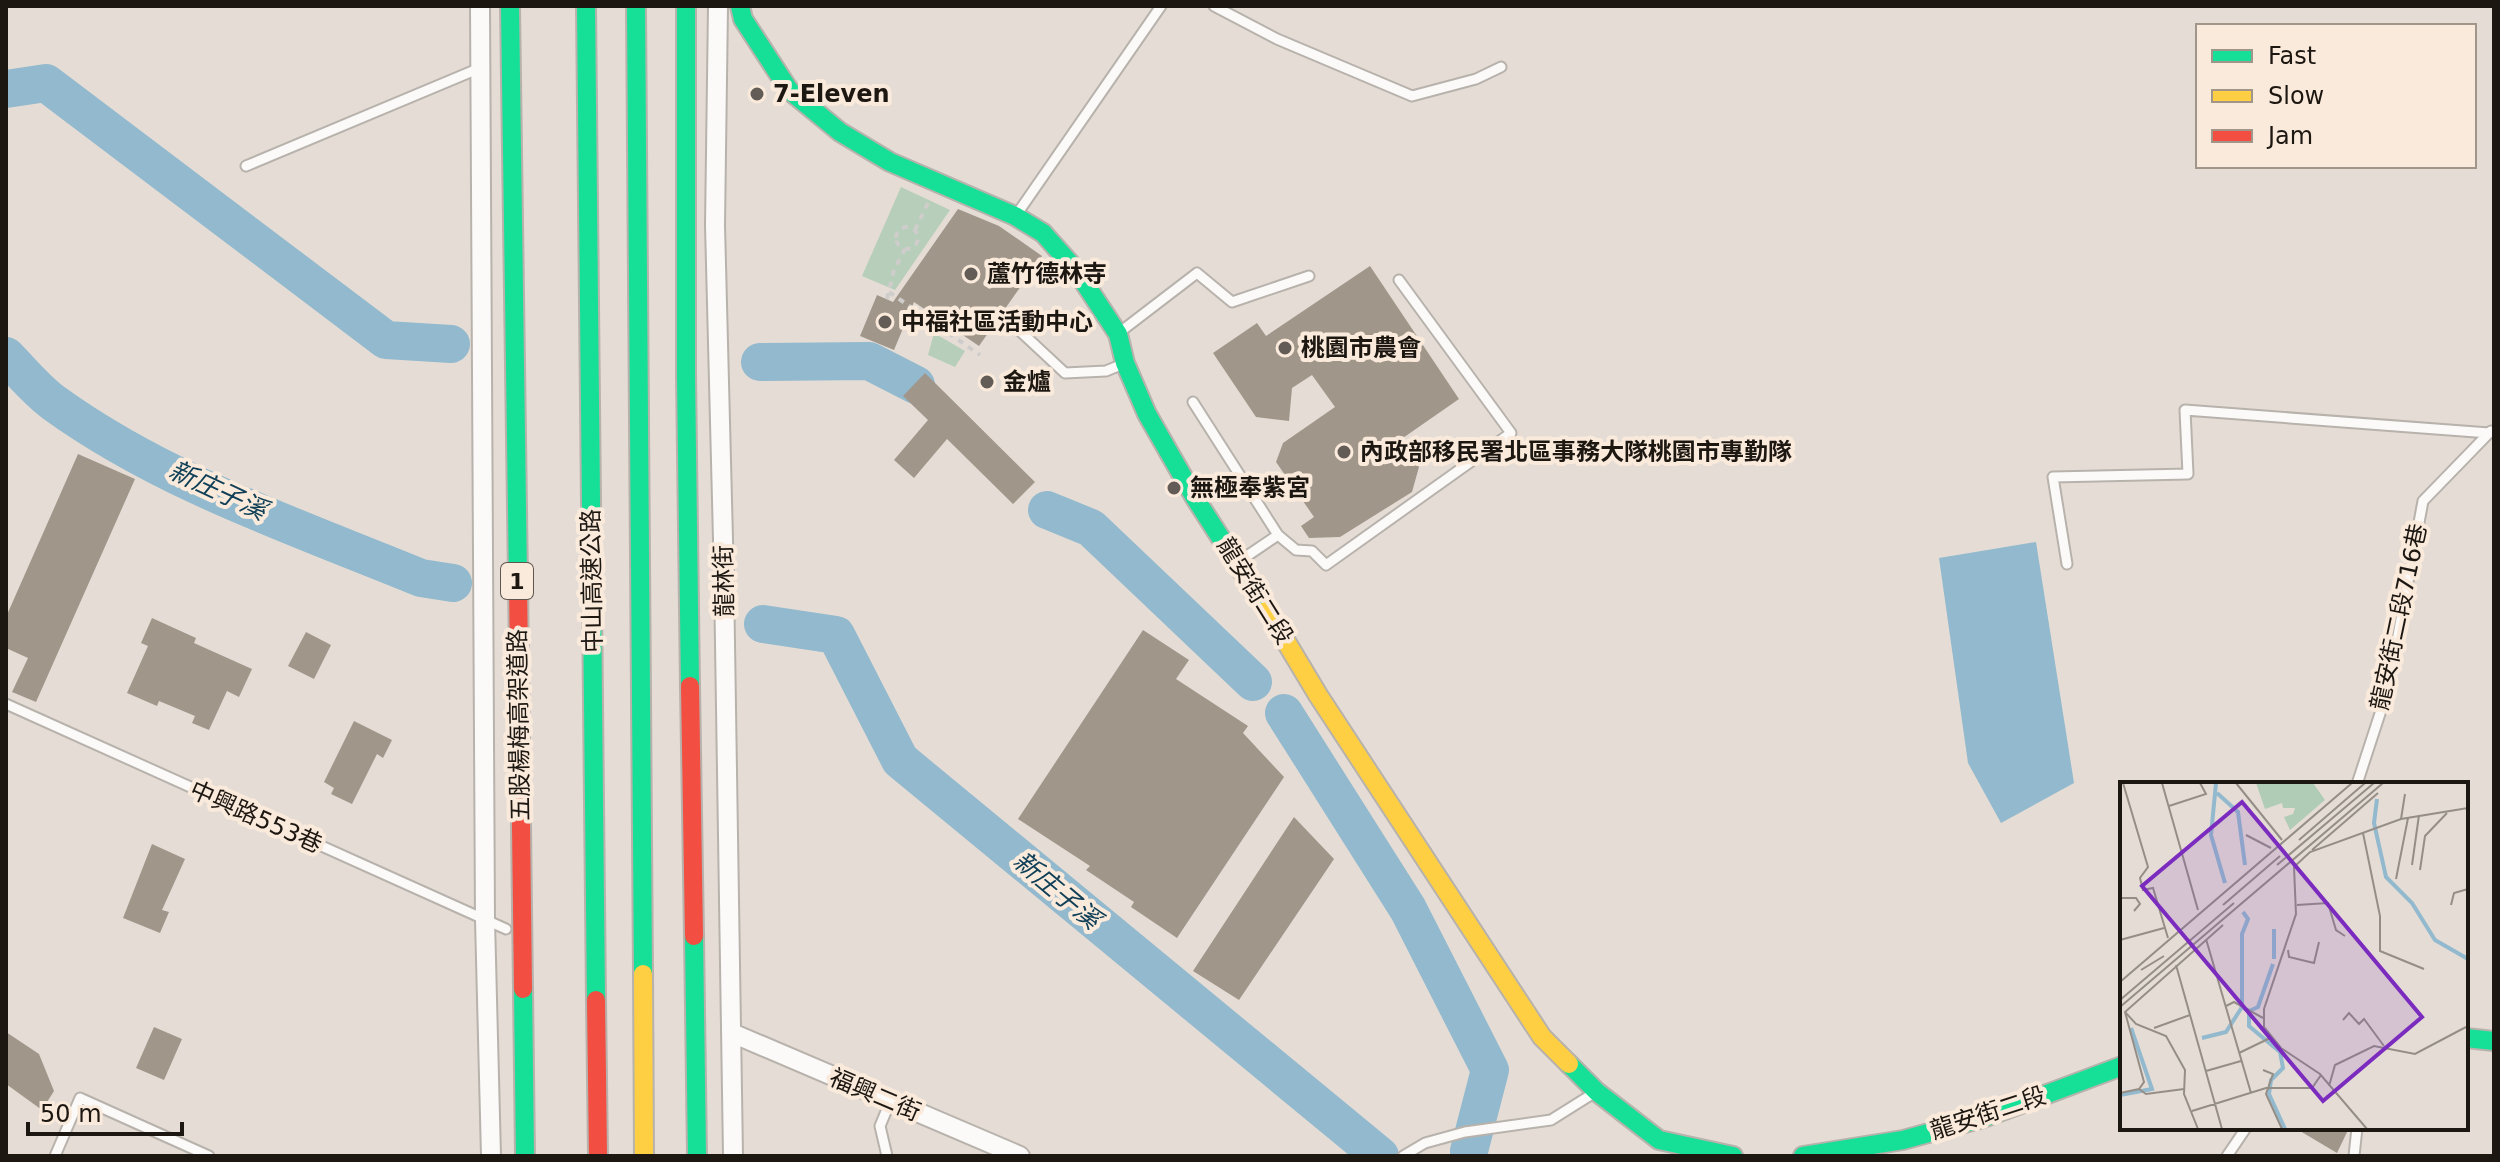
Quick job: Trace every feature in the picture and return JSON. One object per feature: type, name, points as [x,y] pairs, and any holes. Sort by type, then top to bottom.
[{"type":"main road","name":"五股楊梅高架道路","points":[[510,6],[525,1156]]},
{"type":"main road","name":"中山高速公路","points":[[586,6],[598,1156]]},
{"type":"main road","name":"中山高速公路","points":[[636,6],[644,1156]]},
{"type":"main road","points":[[686,6],[686,374],[697,1156]]},
{"type":"main road","name":"龍安街二段","points":[[740,6],[743,19],[789,90],[840,132],[890,162],[1015,216],[1043,233],[1076,270],[1118,334],[1125,363],[1147,414],[1195,498],[1238,562],[1318,695],[1542,1037],[1597,1092],[1659,1140],[1733,1156]]},
{"type":"main road","points":[[2468,1038],[2494,1041]]},
{"type":"main road","name":"龍安街二段","points":[[1803,1156],[1903,1140],[1983,1118],[2120,1067]]},
{"type":"street","points":[[480,6],[485,920],[491,1156]]},
{"type":"street","name":"龍林街","points":[[718,6],[716,282],[733,1156]]},
{"type":"street","name":"福興二街","points":[[732,1033],[1020,1156]]},
{"type":"lane","points":[[1015,216],[1161,6]]},
{"type":"lane","points":[[1214,6],[1277,39],[1412,96],[1476,79],[1501,67]]},
{"type":"lane","points":[[246,166],[480,68]]},
{"type":"lane","points":[[1118,334],[1197,273],[1232,302],[1309,276]]},
{"type":"lane","points":[[1193,402],[1278,535],[1296,550],[1312,551],[1326,565],[1511,433],[1399,280]]},
{"type":"lane","points":[[1021,332],[1065,373],[1106,371],[1125,363]]},
{"type":"lane","points":[[2067,564],[2053,477],[2188,474],[2185,410],[2492,431]]},
{"type":"lane","name":"龍安街二段716巷","points":[[2358,782],[2388,689],[2423,501],[2492,431]]},
{"type":"lane","points":[[1238,562],[1278,535]]},
{"type":"lane","name":"中興路553巷","points":[[6,704],[506,929]]},
{"type":"lane","points":[[1404,1156],[1425,1143],[1465,1132],[1551,1120],[1597,1092]]},
{"type":"lane","points":[[55,1156],[80,1098],[209,1156]]},
{"type":"lane","points":[[887,1156],[880,1126],[890,1102]]},
{"type":"lane","points":[[2227,1156],[2245,1130]]},
{"type":"lane","points":[[2354,1156],[2357,1130]]},
{"type":"path","points":[[915,230],[937,182]]},
{"type":"path","points":[[905,227],[915,230],[917,244],[912,249],[898,245],[896,235],[905,227]]},
{"type":"path","points":[[887,299],[894,270],[905,249]]},
{"type":"path","points":[[889,292],[980,355]]},
{"type":"green space","points":[[901,187],[950,210],[895,290],[862,276]]},
{"type":"green space","points":[[934,333],[965,351],[955,367],[928,355]]},
{"type":"water","points":[[2036,542],[2074,783],[2001,823],[1968,763],[1939,558]]},
{"type":"building","name":"蘆竹德林寺","points":[[958,209],[999,226],[1042,256],[979,346],[914,302],[894,350],[860,336],[877,295],[893,302]]},
{"type":"building","points":[[1370,266],[1459,399],[1400,440],[1419,467],[1412,492],[1340,537],[1309,538],[1301,526],[1314,517],[1276,462],[1283,443],[1335,407],[1312,375],[1292,388],[1289,421],[1256,417],[1213,353],[1257,323],[1266,336]]},
{"type":"building","points":[[925,373],[1035,482],[1013,504],[947,439],[914,478],[894,460],[928,420],[903,396]]},
{"type":"building","name":"金爐","points":[[984,373],[990,373],[995,381],[993,387],[984,389],[979,384],[979,378]]},
{"type":"building","points":[[78,454],[135,479],[36,702],[12,692],[28,658],[6,648],[6,617]]},
{"type":"building","points":[[152,618],[196,638],[194,643],[252,669],[239,697],[227,691],[209,730],[192,723],[195,716],[159,701],[157,706],[127,693],[148,646],[141,643]]},
{"type":"building","points":[[1143,630],[1189,660],[1176,679],[1248,726],[1243,733],[1284,777],[1177,938],[1131,907],[1134,902],[1086,870],[1090,866],[1018,819]]},
{"type":"building","points":[[306,632],[331,645],[314,679],[288,666]]},
{"type":"building","points":[[354,721],[392,740],[383,758],[377,754],[352,804],[331,794],[334,788],[324,782]]},
{"type":"building","points":[[1294,817],[1334,859],[1239,1000],[1193,971]]},
{"type":"building","points":[[152,844],[185,859],[162,910],[169,912],[160,933],[123,918]]},
{"type":"building","points":[[154,1027],[182,1039],[164,1080],[136,1068]]},
{"type":"building","points":[[6,1032],[39,1054],[54,1091],[42,1110],[6,1084]]},
{"type":"building","points":[[2298,1130],[2348,1130],[2337,1153]]},
{"type":"waterway","points":[[6,89],[46,83],[386,340],[451,344]]},
{"type":"waterway","name":"新庄子溪","points":[[6,356],[54,403],[96,431],[185,480],[421,578],[453,583]]},
{"type":"waterway","points":[[760,362],[869,361],[916,385]]},
{"type":"waterway","points":[[1047,510],[1091,528],[1253,682]]},
{"type":"waterway","name":"新庄子溪","points":[[763,624],[836,635],[900,760],[1380,1156]]},
{"type":"waterway","points":[[1284,713],[1408,909],[1490,1070],[1469,1151]]},
{"type":"traffic: fast","points":[[510,6],[518,581]]},
{"type":"traffic: fast","points":[[586,6],[596,1000]]},
{"type":"traffic: fast","points":[[636,6],[643,974]]},
{"type":"traffic: fast","points":[[686,6],[690,686]]},
{"type":"traffic: fast","points":[[740,6],[743,19],[789,90],[840,132],[890,162],[1015,216],[1043,233],[1076,270],[1118,334],[1125,363],[1147,414],[1195,498],[1267,610]]},
{"type":"traffic: fast","points":[[694,936],[697,1156]]},
{"type":"traffic: fast","points":[[523,989],[525,1156]]},
{"type":"traffic: fast","points":[[2468,1038],[2494,1041]]},
{"type":"traffic: fast","points":[[1569,1064],[1597,1092],[1659,1140],[1733,1156]]},
{"type":"traffic: fast","points":[[1803,1156],[1903,1140],[1983,1118],[2120,1067]]},
{"type":"traffic: slow","points":[[1267,610],[1318,695],[1542,1037],[1569,1064]]},
{"type":"traffic: slow","points":[[643,974],[644,1156]]},
{"type":"traffic: jam","points":[[518,581],[523,989]]},
{"type":"traffic: jam","points":[[690,686],[694,936]]},
{"type":"traffic: jam","points":[[596,1000],[598,1156]]},
{"type":"place","name":"7-Eleven","points":[[757,94]]},
{"type":"place","name":"蘆竹德林寺","points":[[971,274]]},
{"type":"place","name":"中福社區活動中心","points":[[885,322]]},
{"type":"place","name":"桃園市農會","points":[[1285,348]]},
{"type":"place","name":"金爐","points":[[987,382]]},
{"type":"place","name":"內政部移民署北區事務大隊桃園市專勤隊","points":[[1344,452]]},
{"type":"place","name":"無極奉紫宮","points":[[1174,488]]}]
